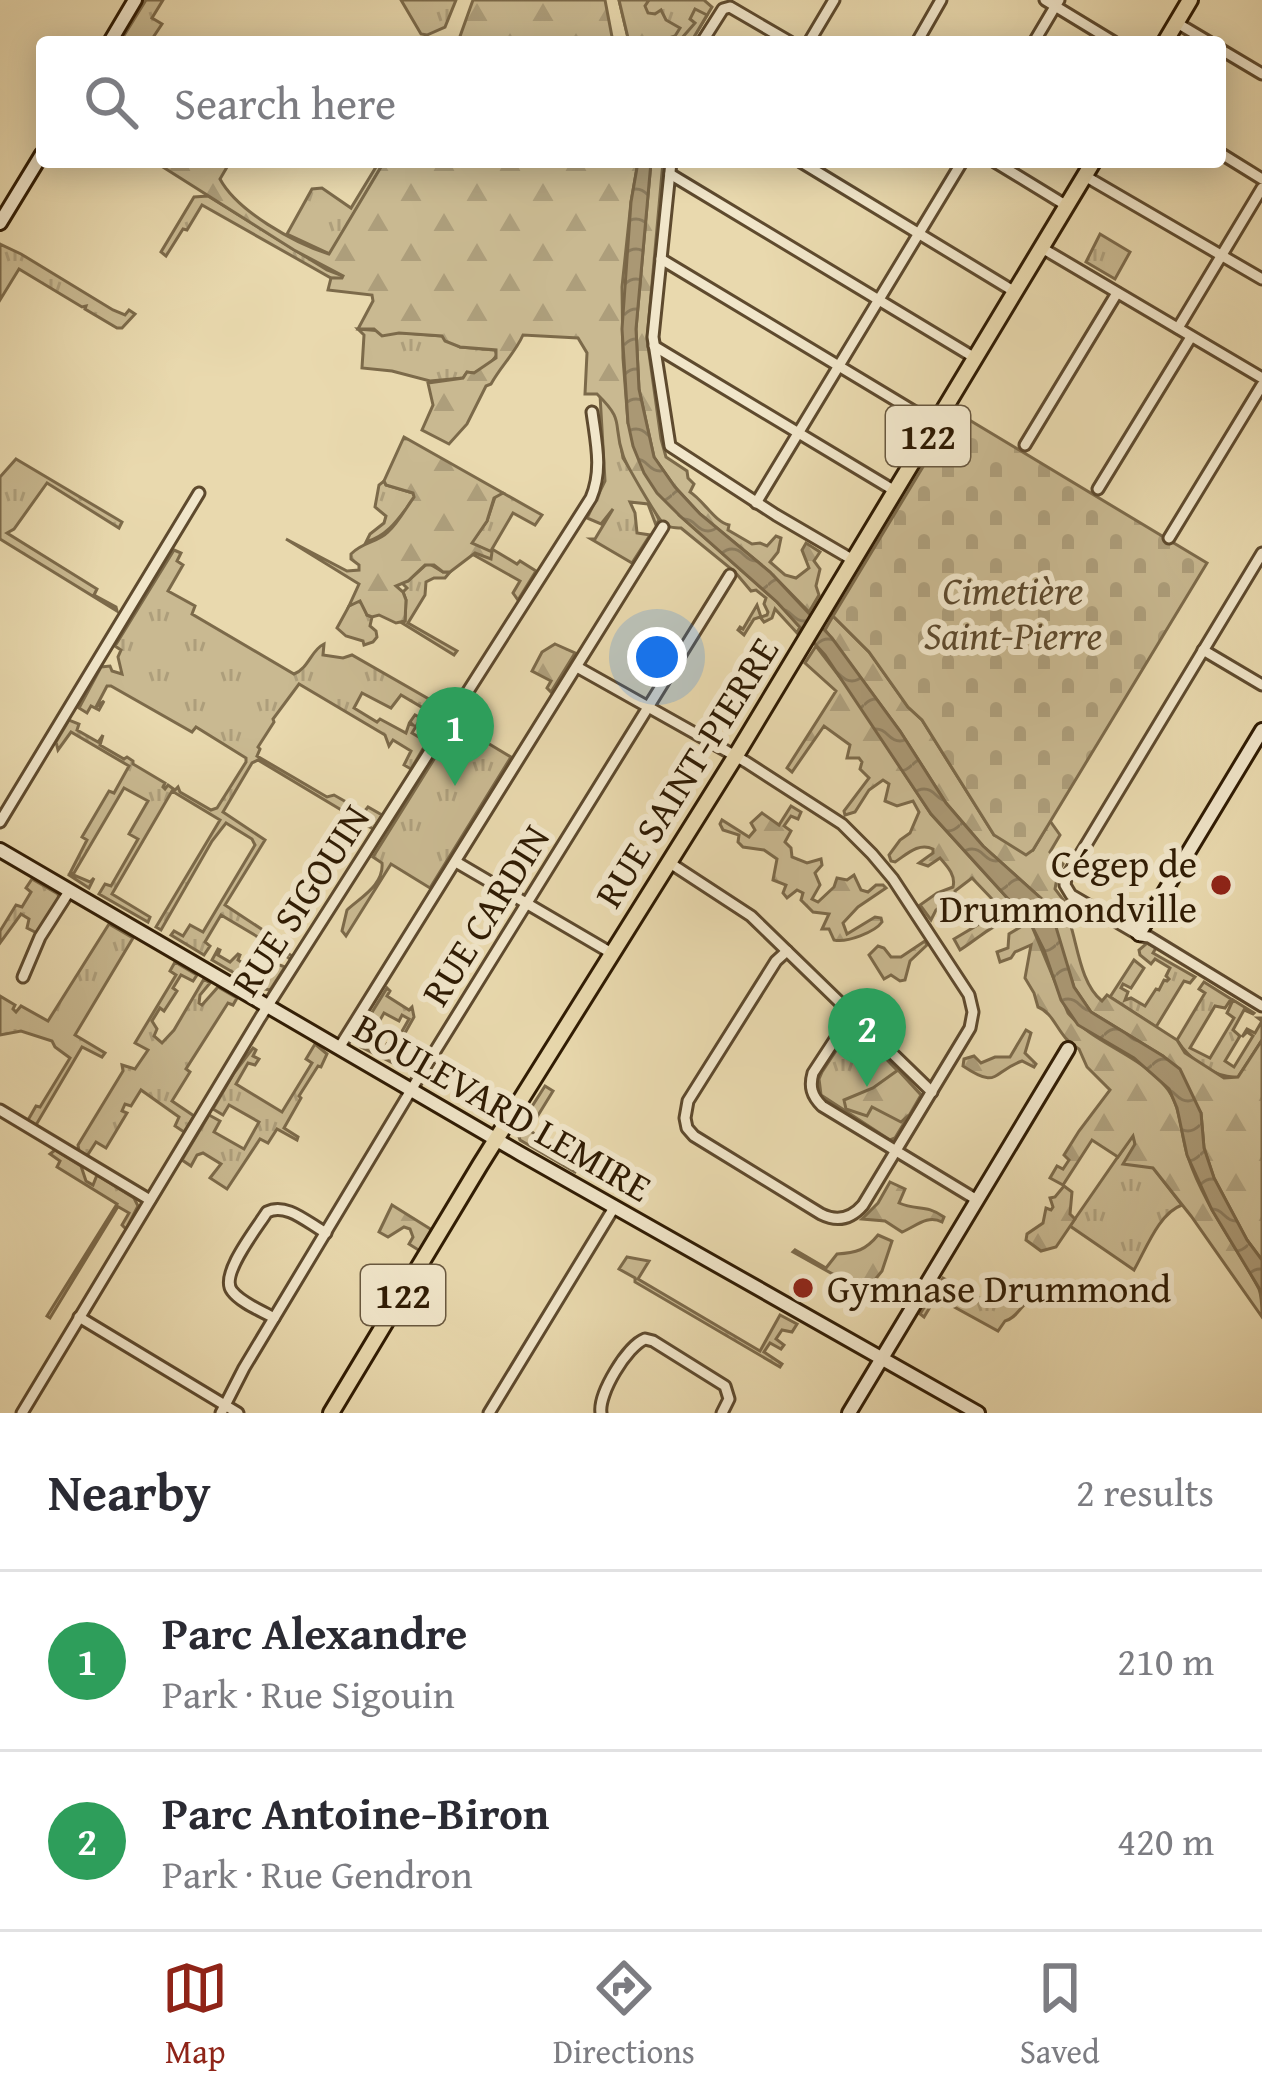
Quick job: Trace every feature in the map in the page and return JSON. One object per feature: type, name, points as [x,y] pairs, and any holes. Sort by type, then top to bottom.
[{"type":"main road","points":[[114,36],[135,0]]},
{"type":"main road","points":[[1169,36],[1190,0]]},
{"type":"main road","points":[[0,223],[36,164]]},
{"type":"main road","name":"RUE SAINT-PIERRE","points":[[331,1413],[736,757],[1089,169]]},
{"type":"main road","points":[[1139,934],[1262,730]]},
{"type":"main road","name":"BOULEVARD LEMIRE","points":[[0,850],[978,1413]]},
{"type":"main road","points":[[849,1413],[1068,1049]]},
{"type":"street","points":[[812,36],[833,0]]},
{"type":"street","points":[[920,36],[941,0]]},
{"type":"street","points":[[1037,36],[1053,2],[1105,36]]},
{"type":"street","points":[[706,36],[725,8],[735,8],[780,36]]},
{"type":"street","points":[[1177,23],[1199,36]]},
{"type":"street","points":[[1226,53],[1262,74]]},
{"type":"street","points":[[1178,328],[1262,183],[1226,158]]},
{"type":"street","points":[[853,560],[671,448],[654,346],[670,168],[975,358]]},
{"type":"street","points":[[811,168],[1015,292]]},
{"type":"street","points":[[756,502],[958,168]]},
{"type":"street","points":[[1005,168],[1067,206]]},
{"type":"street","points":[[1089,169],[1262,279]]},
{"type":"street","points":[[1042,248],[1262,382],[1169,538]]},
{"type":"street","points":[[661,259],[935,424]]},
{"type":"street","points":[[1025,445],[1117,293]]},
{"type":"street","points":[[1098,490],[1192,337]]},
{"type":"street","points":[[654,346],[895,491]]},
{"type":"street","name":"RUE SIGOUIN","points":[[22,1413],[268,1006],[591,499],[598,468],[592,412]]},
{"type":"street","points":[[0,822],[199,493]]},
{"type":"street","points":[[339,1048],[663,527]]},
{"type":"street","points":[[1262,553],[1065,881],[1071,895],[1262,1006]]},
{"type":"street","name":"RUE CARDIN","points":[[223,1409],[274,1318],[730,575]]},
{"type":"street","points":[[1203,650],[1262,685]]},
{"type":"street","points":[[577,667],[736,757],[856,836],[892,879],[969,994],[972,1023],[862,1205],[845,1218],[828,1217],[761,1177],[694,1136],[686,1123],[691,1096],[776,961],[787,951]]},
{"type":"street","points":[[456,862],[613,954]]},
{"type":"street","points":[[670,863],[747,912],[932,1091]]},
{"type":"street","points":[[23,977],[40,937],[70,890]]},
{"type":"street","points":[[851,1015],[815,1069],[811,1090],[822,1106],[977,1200]]},
{"type":"street","points":[[0,1110],[150,1201]]},
{"type":"street","points":[[489,1413],[615,1206]]},
{"type":"street","points":[[274,1318],[233,1293],[228,1282],[231,1269],[273,1208],[286,1210],[326,1233]]},
{"type":"street","points":[[79,1317],[223,1409],[238,1413]]},
{"type":"street","points":[[601,1413],[601,1399],[633,1345],[644,1339],[725,1386],[729,1399],[722,1413]]},
{"type":"green space","points":[[146,0],[163,0],[152,18],[162,24],[154,36],[124,36]]},
{"type":"green space","points":[[401,0],[456,0],[445,27],[427,35],[421,34]]},
{"type":"green space","points":[[473,0],[605,0],[612,36],[460,36]]},
{"type":"green space","points":[[619,0],[704,0],[712,7],[695,36],[628,36]]},
{"type":"green space","points":[[619,0],[649,0],[648,13],[661,10],[666,20],[680,28],[675,36],[628,36]]},
{"type":"green space","points":[[695,9],[707,15],[695,36],[684,36],[695,23],[690,19]]},
{"type":"green space","points":[[164,168],[226,168],[220,179],[239,203],[284,234],[329,254],[380,168],[637,168],[622,287],[628,423],[679,515],[777,602],[800,627],[797,633],[775,609],[764,622],[760,617],[754,619],[744,635],[738,630],[757,605],[761,617],[767,615],[766,598],[751,591],[681,528],[660,519],[625,460],[612,411],[597,394],[585,394],[587,353],[578,338],[523,335],[486,386],[467,424],[449,444],[422,430],[433,405],[428,383],[474,373],[496,358],[496,350],[460,347],[442,336],[382,336],[374,329],[358,329],[372,295],[328,290],[331,278],[343,276]]},
{"type":"green space","points":[[375,168],[380,168],[330,254],[287,234],[312,189],[322,188],[351,208]]},
{"type":"green space","points":[[650,168],[662,168],[647,339],[666,457],[687,471],[694,484],[690,492],[729,525],[728,530],[752,544],[767,546],[776,536],[781,538],[770,562],[785,575],[796,578],[809,568],[802,550],[806,543],[820,552],[814,561],[820,569],[819,595],[809,612],[770,572],[700,514],[654,457],[639,389],[636,329]]},
{"type":"green space","points":[[208,196],[342,279],[331,278],[202,205],[166,256],[161,252],[194,197]]},
{"type":"green space","points":[[1100,234],[1130,252],[1115,279],[1086,262]]},
{"type":"green space","points":[[0,244],[113,310],[135,314],[117,328],[19,269],[0,300]]},
{"type":"green space","points":[[358,329],[442,336],[460,347],[495,350],[497,355],[489,365],[463,378],[430,381],[362,368],[364,335]]},
{"type":"green space","points":[[600,395],[616,414],[623,458],[659,520],[656,525],[648,504],[630,502],[637,533],[650,535],[632,563],[591,539],[613,509],[601,524],[587,518],[605,481]]},
{"type":"green space","name":"Cimetière Saint-Pierre","points":[[956,412],[1207,563],[1026,855],[994,835],[922,720],[869,652],[833,616]]},
{"type":"green space","points":[[404,437],[503,493],[494,498],[487,521],[472,543],[492,552],[491,559],[475,553],[450,572],[425,565],[396,586],[406,600],[405,621],[396,623],[367,615],[360,601],[349,606],[359,584],[286,539],[347,571],[359,570],[351,554],[388,532],[414,497],[384,481]]},
{"type":"green space","points":[[16,459],[122,522],[119,528],[47,483],[7,533],[97,589],[94,595],[117,611],[0,539],[0,477]]},
{"type":"green space","points":[[384,481],[415,497],[388,530],[366,542],[384,523],[386,516],[375,507]]},
{"type":"green space","points":[[503,493],[542,515],[535,525],[513,513],[492,549],[536,571],[518,600],[513,593],[520,581],[472,554],[486,550],[471,543],[487,521],[496,494]]},
{"type":"green space","points":[[174,550],[181,553],[177,561],[183,565],[168,591],[195,606],[192,614],[294,674],[324,644],[323,655],[352,655],[448,710],[442,715],[430,712],[401,695],[391,708],[362,693],[354,708],[377,722],[380,719],[406,733],[415,715],[421,718],[412,733],[427,742],[411,769],[404,765],[411,751],[393,740],[389,746],[385,735],[299,684],[273,719],[257,756],[327,797],[334,795],[364,812],[368,807],[382,815],[373,829],[258,760],[252,763],[223,812],[265,840],[225,905],[272,936],[269,942],[290,959],[221,915],[205,942],[210,946],[204,955],[171,935],[174,931],[183,936],[190,925],[203,932],[255,845],[226,823],[161,930],[156,927],[220,820],[172,791],[112,894],[150,917],[148,922],[99,894],[105,884],[111,886],[138,839],[129,834],[148,801],[124,788],[71,874],[90,882],[94,878],[89,888],[69,875],[87,840],[82,837],[129,766],[71,732],[58,750],[56,742],[69,720],[98,742],[103,735],[100,745],[133,761],[165,783],[165,789],[178,787],[211,810],[217,808],[246,762],[196,727],[192,732],[111,686],[96,707],[104,701],[99,710],[91,706],[87,713],[79,708],[101,667],[110,666],[122,674],[121,650],[115,646]]},
{"type":"green space","points":[[428,563],[450,572],[445,578],[426,582],[425,595],[408,623],[457,651],[454,655],[402,623],[407,588],[401,582]]},
{"type":"green space","points":[[357,601],[372,617],[370,626],[377,637],[364,645],[337,628]]},
{"type":"green space","points":[[833,616],[869,652],[922,720],[994,835],[1033,850],[1050,821],[1060,835],[1050,852],[1063,864],[1055,889],[1081,913],[1070,923],[1085,975],[1102,1001],[1107,995],[1177,1040],[1185,1053],[1224,1078],[1238,1077],[1262,1040],[1262,1260],[1214,1178],[1204,1148],[1201,1113],[1163,1056],[1091,1012],[1074,987],[1044,901],[983,846],[946,803],[825,630]]},
{"type":"green space","points":[[555,644],[575,653],[551,692],[547,688],[551,681],[532,671],[542,652]]},
{"type":"green space","points":[[816,646],[931,814],[1031,924],[1068,1013],[1090,1033],[1143,1065],[1171,1094],[1195,1175],[1259,1289],[1262,1317],[1153,1168],[1123,1164],[1135,1144],[1133,1136],[1118,1157],[1092,1140],[1063,1185],[1050,1178],[1057,1166],[1063,1169],[1069,1160],[1064,1155],[1110,1090],[1038,1007],[1025,978],[1031,945],[1000,962],[997,952],[1008,948],[1009,934],[1019,928],[1010,918],[960,950],[954,939],[995,912],[994,901],[972,878],[931,920],[920,905],[954,883],[940,858],[928,866],[919,863],[933,853],[928,847],[891,861],[889,855],[910,833],[919,812],[913,801],[897,806],[885,801],[889,784],[883,780],[869,790],[855,812],[845,815],[869,778],[860,769],[859,758],[847,758],[850,745],[824,726],[792,772],[787,768],[836,691],[805,663]]},
{"type":"green space","points":[[456,724],[511,757],[430,888],[391,864],[346,936],[342,931],[347,910],[371,890],[382,871],[382,863],[373,857]]},
{"type":"green space","points":[[791,806],[801,812],[784,826],[791,831],[785,842],[792,857],[807,863],[821,859],[815,873],[820,885],[812,899],[818,902],[837,878],[847,880],[854,875],[861,890],[868,892],[883,885],[886,888],[843,923],[847,934],[881,918],[873,929],[834,940],[829,929],[822,929],[829,914],[813,912],[797,890],[787,898],[783,893],[786,885],[773,880],[777,859],[764,850],[743,847],[739,835],[723,830],[720,824],[722,820],[749,837],[755,830],[751,823],[762,813],[779,825]]},
{"type":"green space","points":[[32,879],[59,899],[37,933],[27,928],[29,919],[21,914],[0,943],[0,931],[16,905],[22,907]]},
{"type":"green space","points":[[109,924],[133,938],[75,1035],[105,1053],[102,1057],[82,1047],[36,1125],[28,1120],[70,1058],[52,1041],[21,1031],[0,1035],[0,996],[15,1005],[16,1012],[21,1006],[48,1021]]},
{"type":"green space","points":[[925,941],[927,945],[910,961],[905,980],[891,975],[884,979],[869,955],[878,946],[891,957],[901,957]]},
{"type":"green space","points":[[1147,943],[1156,948],[1153,953],[1195,977],[1190,983],[1184,981],[1156,1027],[1110,997],[1134,960],[1144,968],[1131,988],[1123,984],[1121,988],[1128,992],[1125,1000],[1131,998],[1145,1006],[1169,979],[1170,968],[1155,959],[1151,964],[1140,955]]},
{"type":"green space","points":[[218,949],[218,955],[230,962],[238,954],[247,966],[260,969],[265,962],[285,967],[270,990],[260,988],[212,960]]},
{"type":"green space","points":[[175,962],[197,975],[193,981],[181,975],[173,988],[177,991],[152,1021],[157,1029],[154,1036],[162,1043],[204,979],[210,983],[200,995],[202,1005],[218,987],[237,998],[233,1005],[228,1003],[186,1069],[190,1072],[172,1101],[194,1116],[184,1132],[175,1126],[179,1117],[141,1090],[131,1106],[125,1104],[122,1111],[127,1113],[106,1148],[96,1142],[87,1156],[78,1145],[123,1071],[122,1065],[135,1069],[148,1050],[135,1043],[176,975],[170,971]]},
{"type":"green space","points":[[1204,982],[1231,999],[1225,1008],[1215,1006],[1190,1048],[1210,1058],[1234,1018],[1227,1013],[1233,1000],[1254,1013],[1244,1010],[1233,1030],[1240,1036],[1225,1061],[1234,1067],[1253,1036],[1247,1032],[1242,1037],[1247,1029],[1255,1033],[1262,1021],[1262,1040],[1238,1077],[1203,1066],[1177,1040],[1205,993],[1199,989]]},
{"type":"green space","points":[[387,988],[387,996],[409,1010],[412,1007],[414,1017],[396,1049],[386,1046],[393,1047],[409,1019],[402,1015],[399,1021],[384,1013],[372,1034],[382,1041],[379,1047],[419,1060],[411,1072],[361,1047],[358,1035]]},
{"type":"green space","points":[[1026,1030],[1031,1033],[1025,1053],[1034,1067],[1022,1061],[989,1078],[963,1066],[964,1059],[974,1056],[981,1063],[1010,1057]]},
{"type":"green space","points":[[849,1031],[863,1035],[921,1095],[895,1138],[890,1140],[821,1095],[822,1072]]},
{"type":"green space","points":[[315,1044],[327,1054],[284,1128],[297,1140],[277,1129],[268,1143],[260,1139],[227,1189],[210,1178],[221,1164],[203,1153],[191,1166],[182,1160],[209,1115],[220,1121],[214,1132],[244,1149],[259,1122],[229,1105],[223,1115],[213,1109],[253,1048],[253,1056],[259,1059],[255,1065],[248,1063],[236,1084],[282,1112],[312,1063],[306,1059]]},
{"type":"green space","points":[[898,1070],[921,1095],[901,1122],[872,1107],[867,1116],[846,1109],[844,1100]]},
{"type":"green space","points":[[545,1086],[553,1091],[529,1130],[535,1134],[533,1140],[577,1167],[581,1163],[575,1172],[520,1140],[517,1130]]},
{"type":"green space","points":[[1133,1135],[1182,1205],[1160,1224],[1134,1270],[1070,1226]]},
{"type":"green space","points":[[55,1150],[81,1166],[86,1181],[93,1185],[97,1175],[134,1198],[138,1206],[126,1229],[122,1225],[129,1213],[117,1206],[50,1318],[117,1204],[57,1167],[60,1161],[50,1154]]},
{"type":"green space","points":[[890,1182],[905,1189],[899,1203],[932,1210],[944,1217],[942,1222],[926,1220],[902,1232],[885,1221],[862,1219]]},
{"type":"green space","points":[[1064,1186],[1072,1192],[1070,1214],[1075,1219],[1056,1247],[1041,1251],[1026,1240],[1027,1234],[1043,1223],[1046,1208],[1053,1207],[1050,1198]]},
{"type":"green space","points":[[392,1205],[432,1230],[420,1251],[409,1244],[410,1229],[404,1227],[388,1237],[379,1232]]},
{"type":"green space","points":[[878,1235],[892,1241],[882,1271],[865,1292],[793,1252],[826,1268],[837,1254],[860,1250]]},
{"type":"green space","points":[[627,1257],[649,1261],[638,1279],[760,1351],[780,1315],[797,1324],[792,1332],[782,1330],[776,1339],[784,1345],[781,1349],[770,1343],[764,1352],[780,1367],[635,1282],[619,1269]]},
{"type":"green space","points":[[943,1278],[985,1301],[1009,1283],[1037,1299],[1027,1302],[998,1331],[936,1297],[924,1317],[920,1314]]},
{"type":"water","points":[[637,168],[650,168],[636,329],[639,389],[654,457],[700,514],[770,572],[832,638],[946,803],[983,846],[1044,901],[1074,987],[1091,1012],[1180,1069],[1201,1113],[1204,1148],[1214,1178],[1262,1260],[1262,1293],[1212,1210],[1187,1155],[1169,1089],[1134,1058],[1078,1025],[1061,1000],[1031,924],[931,814],[825,655],[777,602],[657,493],[644,473],[628,423],[622,329]]},
{"type":"place","name":"Parc Alexandre","points":[[455,786]]},
{"type":"place","name":"Cégep de Drummondville","points":[[1221,885]]},
{"type":"place","name":"Parc Antoine-Biron","points":[[867,1087]]},
{"type":"place","name":"Gymnase Drummond","points":[[803,1288]]}]
